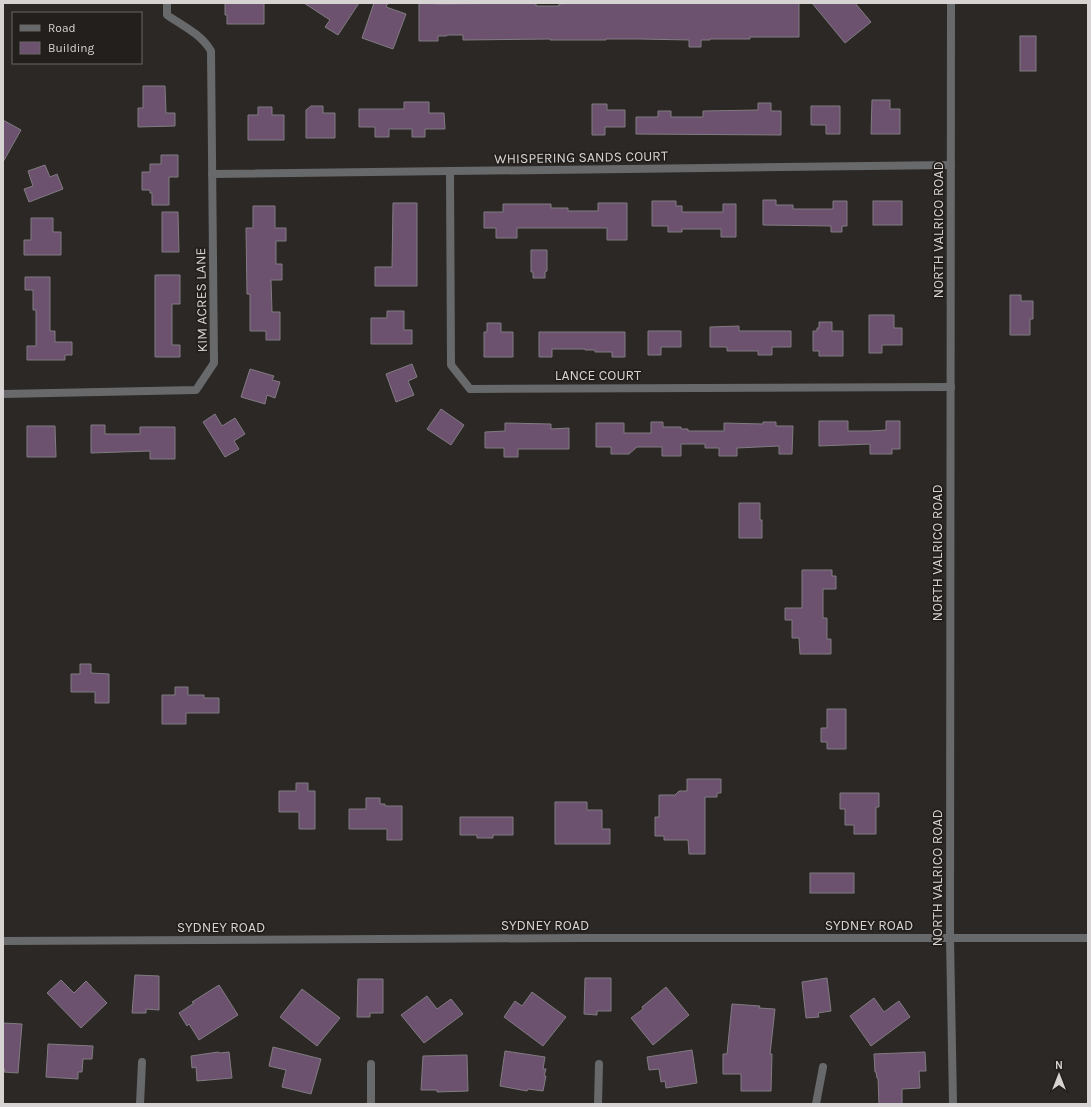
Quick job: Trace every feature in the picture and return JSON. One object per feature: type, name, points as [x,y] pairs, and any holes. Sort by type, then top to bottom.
[{"type":"street","name":"KIM ACRES LANE","points":[[3,394],[196,390],[214,363],[211,51],[206,43],[196,33],[168,16],[167,3]]},
{"type":"street","name":"NORTH VALRICO ROAD","points":[[951,3],[950,938],[953,1104]]},
{"type":"street","name":"WHISPERING SANDS COURT","points":[[212,174],[951,166]]},
{"type":"street","name":"LANCE COURT","points":[[450,172],[451,366],[470,389],[951,387]]},
{"type":"street","name":"SYDNEY ROAD","points":[[3,941],[582,938],[1088,938]]},
{"type":"street","points":[[140,1104],[142,1062]]},
{"type":"street","points":[[371,1064],[371,1104]]},
{"type":"street","points":[[598,1064],[598,1104]]},
{"type":"street","points":[[816,1104],[823,1067]]},
{"type":"building","points":[[225,3],[264,3],[264,24],[227,24]]},
{"type":"building","points":[[304,3],[359,3],[338,35],[325,27],[330,20]]},
{"type":"building","points":[[374,3],[388,3],[386,7],[406,14],[393,49],[362,38]]},
{"type":"building","points":[[419,3],[536,3],[536,6],[559,6],[559,4],[571,3],[799,3],[799,37],[710,39],[701,40],[701,47],[689,47],[689,40],[463,40],[463,35],[438,36],[438,41],[419,41]]},
{"type":"building","points":[[812,3],[855,3],[871,22],[845,43]]},
{"type":"building","points":[[1020,36],[1036,36],[1036,71],[1020,71]]},
{"type":"building","points":[[143,86],[165,86],[166,113],[175,113],[175,126],[138,127],[138,108],[143,108]]},
{"type":"building","points":[[872,100],[890,100],[890,109],[900,109],[900,134],[871,134]]},
{"type":"building","points":[[404,102],[429,102],[429,113],[444,113],[445,129],[425,129],[425,137],[412,137],[412,129],[389,129],[389,137],[375,137],[375,127],[359,127],[359,109],[404,109]]},
{"type":"building","points":[[758,103],[771,103],[771,111],[781,111],[781,135],[636,134],[636,117],[658,117],[658,111],[671,111],[671,117],[703,117],[703,111],[758,110]]},
{"type":"building","points":[[592,104],[607,104],[607,110],[625,110],[625,127],[605,127],[605,135],[592,135]]},
{"type":"building","points":[[311,106],[323,106],[323,113],[335,113],[335,138],[306,138],[306,110]]},
{"type":"building","points":[[811,106],[840,106],[840,134],[826,134],[826,125],[811,125]]},
{"type":"building","points":[[258,107],[272,107],[272,115],[284,115],[284,140],[248,140],[248,115],[258,115]]},
{"type":"building","points":[[3,120],[21,130],[3,162]]},
{"type":"building","points":[[161,155],[178,155],[178,177],[169,177],[169,205],[152,205],[152,193],[150,193],[150,190],[142,190],[142,172],[150,172],[150,164],[161,164]]},
{"type":"building","points":[[45,165],[50,177],[57,174],[63,189],[29,202],[24,189],[33,186],[28,171]]},
{"type":"building","points":[[763,200],[776,200],[776,205],[793,205],[793,209],[833,209],[833,201],[847,201],[847,226],[842,226],[842,232],[831,232],[831,226],[763,225]]},
{"type":"building","points":[[652,201],[676,201],[676,206],[682,206],[682,212],[723,212],[723,204],[736,204],[736,237],[721,237],[721,229],[682,229],[682,232],[668,232],[668,226],[652,226]]},
{"type":"building","points":[[873,201],[902,201],[902,225],[873,225]]},
{"type":"building","points":[[393,203],[417,203],[417,286],[375,286],[375,267],[392,267]]},
{"type":"building","points":[[598,203],[627,203],[627,240],[607,240],[607,228],[517,228],[517,238],[496,238],[496,228],[484,228],[484,212],[503,212],[503,204],[551,204],[551,208],[568,208],[568,211],[598,211]]},
{"type":"building","points":[[253,206],[275,206],[275,228],[286,228],[286,241],[276,241],[276,264],[282,264],[282,280],[271,280],[272,312],[280,312],[280,340],[266,340],[266,331],[250,331],[250,294],[247,294],[246,228],[253,228]]},
{"type":"building","points":[[162,212],[178,212],[179,252],[162,252]]},
{"type":"building","points":[[31,218],[53,218],[53,232],[61,232],[61,255],[24,255],[24,240],[31,240]]},
{"type":"building","points":[[531,250],[547,250],[547,271],[545,272],[545,278],[533,278],[533,272],[531,272]]},
{"type":"building","points":[[155,275],[180,275],[180,304],[172,304],[172,345],[180,345],[180,357],[155,357]]},
{"type":"building","points":[[25,277],[50,277],[50,331],[55,331],[55,342],[72,342],[72,355],[65,355],[65,360],[27,360],[27,346],[36,346],[36,310],[33,310],[33,290],[25,290]]},
{"type":"building","points":[[1010,295],[1021,295],[1021,301],[1033,301],[1033,319],[1030,319],[1030,335],[1010,335]]},
{"type":"building","points":[[387,311],[404,311],[404,330],[412,330],[412,344],[371,344],[371,318],[387,318]]},
{"type":"building","points":[[869,315],[894,315],[894,328],[902,328],[902,345],[882,345],[882,353],[869,353]]},
{"type":"building","points":[[819,322],[832,322],[832,331],[843,331],[843,356],[819,356],[819,351],[813,351],[813,331],[817,331],[817,328],[819,328]]},
{"type":"building","points":[[487,323],[501,323],[501,332],[513,332],[513,357],[484,357],[484,332],[487,332]]},
{"type":"building","points":[[739,326],[739,331],[791,331],[791,347],[772,347],[772,355],[758,355],[758,351],[727,351],[727,347],[710,347],[710,327]]},
{"type":"building","points":[[648,331],[681,331],[681,347],[661,347],[661,355],[648,355]]},
{"type":"building","points":[[539,332],[625,332],[625,357],[612,357],[612,352],[595,352],[595,350],[552,349],[552,357],[539,357]]},
{"type":"building","points":[[412,364],[417,377],[408,381],[414,395],[396,402],[386,374]]},
{"type":"building","points":[[250,369],[274,376],[272,380],[280,382],[275,398],[267,395],[265,404],[241,397]]},
{"type":"building","points":[[441,409],[464,425],[451,445],[427,429]]},
{"type":"building","points":[[215,414],[222,426],[235,418],[245,434],[234,441],[239,449],[225,457],[203,422]]},
{"type":"building","points":[[819,421],[848,421],[848,431],[870,431],[886,430],[886,421],[900,421],[900,449],[892,449],[892,454],[870,454],[870,444],[819,446]]},
{"type":"building","points":[[651,422],[663,422],[663,427],[681,427],[681,429],[688,429],[688,431],[724,431],[724,423],[763,424],[763,422],[776,422],[776,426],[793,426],[792,454],[779,454],[779,446],[737,448],[737,456],[719,456],[719,448],[705,448],[705,444],[681,444],[681,456],[662,456],[662,447],[637,447],[629,454],[611,454],[611,447],[596,447],[596,423],[624,423],[624,433],[651,433]]},
{"type":"building","points":[[505,423],[551,424],[551,429],[569,428],[569,449],[518,449],[518,457],[504,457],[504,448],[485,448],[485,432],[505,431]]},
{"type":"building","points":[[91,425],[105,425],[105,434],[140,434],[140,427],[175,427],[175,459],[150,459],[150,451],[91,453]]},
{"type":"building","points":[[27,426],[55,426],[56,457],[27,457]]},
{"type":"building","points":[[739,503],[760,503],[762,538],[739,538]]},
{"type":"building","points":[[802,570],[832,570],[832,576],[836,576],[836,589],[823,589],[823,618],[827,618],[827,639],[831,639],[831,654],[800,654],[799,638],[792,638],[792,620],[785,620],[785,608],[802,608]]},
{"type":"building","points":[[80,664],[91,664],[91,673],[109,674],[109,703],[95,703],[95,692],[71,692],[71,674],[80,674]]},
{"type":"building","points":[[175,687],[188,687],[188,695],[204,695],[204,698],[219,698],[219,713],[186,713],[186,724],[162,724],[162,695],[175,695]]},
{"type":"building","points":[[827,709],[846,709],[846,749],[827,749],[827,742],[821,742],[821,728],[827,728]]},
{"type":"building","points":[[687,779],[721,779],[721,793],[717,793],[717,797],[705,797],[705,854],[689,854],[688,840],[664,840],[664,836],[655,836],[655,817],[659,817],[659,795],[675,795],[679,791],[687,791]]},
{"type":"building","points":[[296,783],[308,783],[308,791],[315,791],[315,829],[299,829],[299,812],[279,812],[279,791],[296,791]]},
{"type":"building","points":[[840,793],[879,793],[879,807],[876,807],[876,834],[854,834],[854,825],[845,825],[845,809],[840,809]]},
{"type":"building","points":[[366,798],[380,798],[380,804],[385,804],[385,806],[402,806],[402,840],[387,840],[387,829],[349,829],[349,809],[366,809]]},
{"type":"building","points":[[555,802],[587,802],[587,810],[602,810],[602,829],[610,829],[610,844],[555,844]]},
{"type":"building","points":[[460,817],[513,817],[513,835],[493,835],[493,838],[477,838],[477,835],[460,835]]},
{"type":"building","points":[[810,873],[854,873],[854,893],[810,893]]},
{"type":"building","points":[[135,975],[159,976],[159,1010],[146,1009],[146,1013],[132,1013]]},
{"type":"building","points":[[585,978],[611,978],[611,1011],[597,1011],[597,1015],[584,1014]]},
{"type":"building","points":[[827,978],[831,1011],[818,1013],[819,1017],[806,1018],[802,982]]},
{"type":"building","points":[[358,979],[383,979],[383,1013],[370,1013],[370,1017],[357,1017]]},
{"type":"building","points":[[61,980],[74,993],[86,981],[107,1003],[81,1028],[47,993]]},
{"type":"building","points":[[219,985],[238,1015],[199,1040],[189,1024],[187,1026],[179,1013],[194,1003],[192,1002]]},
{"type":"building","points":[[666,987],[689,1015],[653,1045],[631,1018],[643,1009],[642,1007]]},
{"type":"building","points":[[302,989],[340,1018],[317,1046],[280,1017]]},
{"type":"building","points":[[532,992],[566,1017],[543,1046],[504,1017],[515,1001],[522,1006]]},
{"type":"building","points":[[427,996],[437,1009],[451,999],[463,1014],[424,1043],[401,1015]]},
{"type":"building","points":[[874,998],[884,1012],[899,1001],[910,1017],[871,1046],[850,1016]]},
{"type":"building","points":[[732,1004],[760,1006],[759,1008],[775,1009],[770,1054],[772,1054],[771,1091],[741,1091],[741,1074],[723,1074],[723,1054],[727,1054]]},
{"type":"building","points":[[3,1023],[22,1024],[18,1073],[4,1072],[5,1069],[3,1069]]},
{"type":"building","points":[[48,1044],[93,1046],[92,1059],[83,1059],[82,1072],[78,1072],[78,1079],[46,1077]]},
{"type":"building","points":[[273,1047],[321,1059],[311,1094],[282,1087],[286,1070],[269,1066]]},
{"type":"building","points":[[692,1050],[697,1083],[666,1088],[665,1081],[661,1082],[659,1069],[649,1070],[647,1057]]},
{"type":"building","points":[[505,1051],[545,1057],[543,1069],[546,1069],[544,1076],[546,1076],[543,1091],[528,1089],[527,1091],[500,1086]]},
{"type":"building","points":[[229,1052],[232,1078],[197,1081],[196,1067],[192,1068],[191,1056]]},
{"type":"building","points":[[925,1052],[926,1071],[919,1071],[920,1088],[902,1089],[902,1104],[879,1104],[878,1078],[875,1072],[874,1054]]},
{"type":"building","points":[[467,1055],[468,1091],[437,1092],[437,1090],[421,1090],[423,1056]]}]
